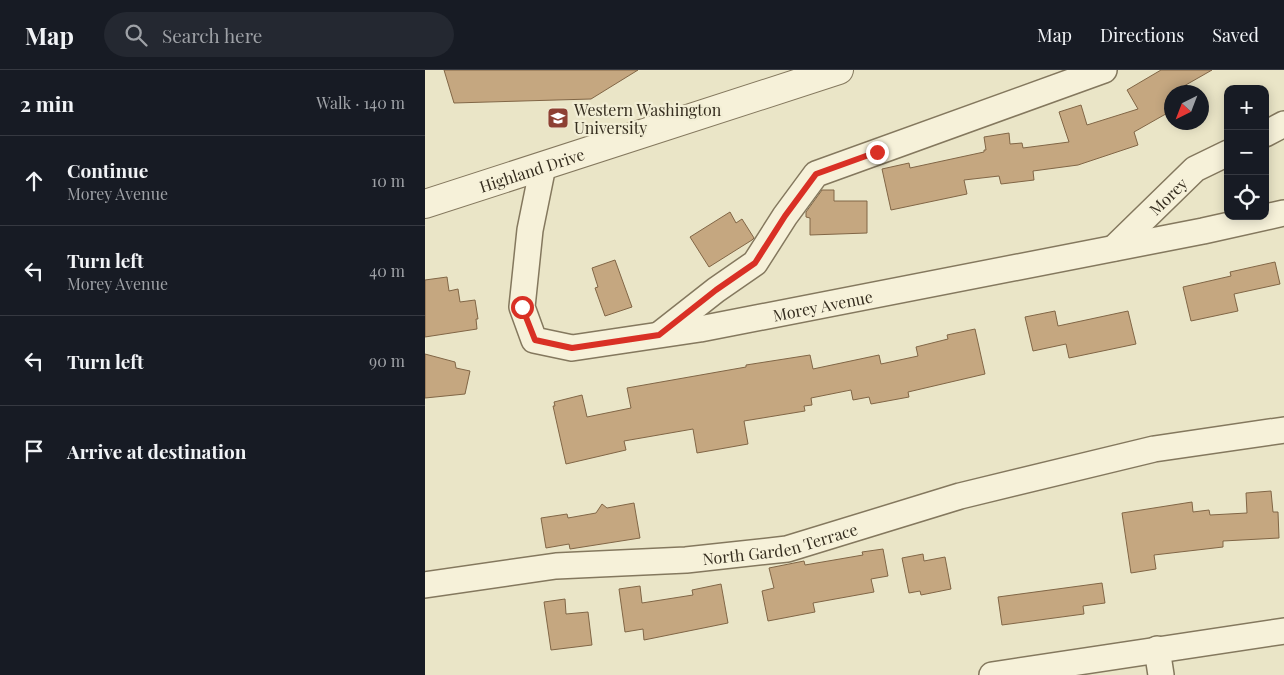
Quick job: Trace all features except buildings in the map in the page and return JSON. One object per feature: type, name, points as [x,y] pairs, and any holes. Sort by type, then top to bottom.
[{"type":"street","name":"Highland Drive","points":[[425,204],[839,70]]},
{"type":"street","points":[[659,335],[716,290],[755,263],[785,216],[816,174],[1104,70]]},
{"type":"street","points":[[1269,132],[1284,124]]},
{"type":"street","name":"Morey","points":[[1114,248],[1195,169],[1224,154]]},
{"type":"street","name":"Morey Avenue","points":[[543,166],[530,230],[522,307],[535,340],[572,348],[700,329],[1284,213]]},
{"type":"street","name":"North Garden Terrace","points":[[425,584],[556,566],[686,560],[787,549],[960,496],[1155,449],[1284,430]]},
{"type":"street","points":[[991,675],[1284,631]]},
{"type":"street","points":[[1157,649],[1161,675]]},
{"type":"place","name":"Western Washington University","points":[[558,118]]},
{"type":"route","points":[[522,307],[535,340],[572,348],[659,335],[716,290],[755,263],[785,216],[816,174],[877,152]]}]
